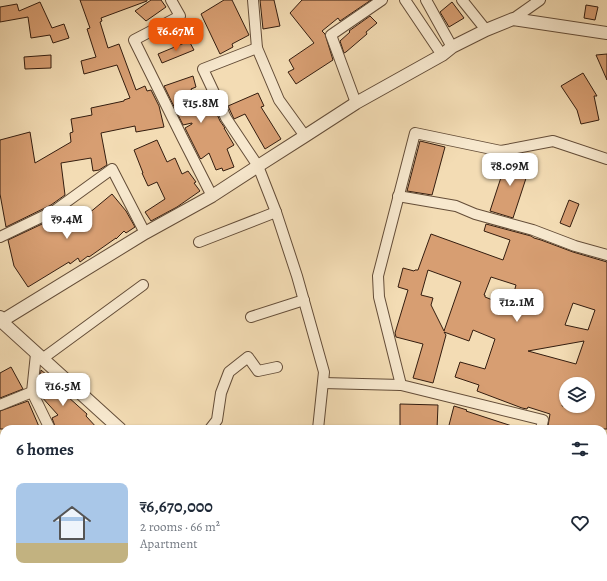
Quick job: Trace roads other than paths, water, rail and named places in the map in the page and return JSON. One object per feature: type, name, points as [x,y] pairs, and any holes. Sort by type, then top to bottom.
[{"type":"street","points":[[171,0],[180,16],[134,40],[212,196]]},
{"type":"street","points":[[253,0],[257,48],[279,100],[305,136]]},
{"type":"street","points":[[356,102],[331,35],[382,0]]},
{"type":"street","points":[[405,0],[442,55]]},
{"type":"street","points":[[426,0],[452,47]]},
{"type":"street","points":[[462,0],[486,30]]},
{"type":"street","points":[[116,425],[0,321],[145,233],[212,196],[356,102],[442,55],[452,47],[486,30],[513,19],[540,0]]},
{"type":"street","points":[[513,19],[607,33]]},
{"type":"street","points":[[257,48],[203,70],[226,118],[258,166],[276,212],[304,300],[324,372],[318,425]]},
{"type":"street","points":[[401,385],[379,297],[378,276],[415,133],[501,151],[553,141],[607,159]]},
{"type":"street","points":[[0,237],[54,211],[112,169],[145,233]]},
{"type":"street","points":[[398,196],[456,206],[475,214],[533,230],[575,246],[607,255]]},
{"type":"street","points":[[199,242],[276,212]]},
{"type":"street","points":[[48,425],[32,392],[39,356],[143,285]]},
{"type":"street","points":[[251,317],[304,300]]},
{"type":"street","points":[[213,425],[217,420],[221,393],[228,372],[248,357],[258,371],[278,367]]},
{"type":"street","points":[[323,383],[401,385],[543,420],[542,425]]},
{"type":"street","points":[[0,404],[32,392]]}]
